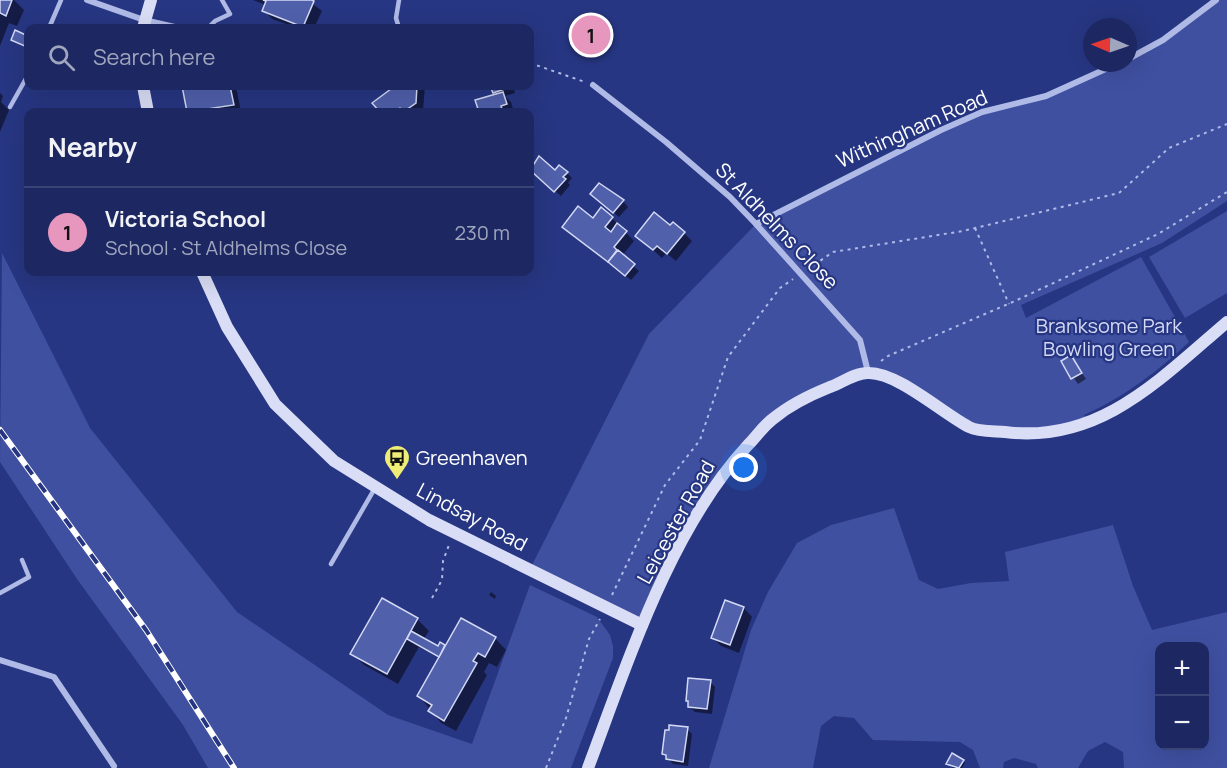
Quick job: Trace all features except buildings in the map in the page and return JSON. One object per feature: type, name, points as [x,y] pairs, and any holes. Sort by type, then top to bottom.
[{"type":"street","points":[[87,0],[143,24],[151,0]]},
{"type":"street","points":[[1137,54],[1163,40],[1216,0]]},
{"type":"street","name":"Withingham Road","points":[[756,224],[940,130],[982,112],[1046,96],[1099,72]]},
{"type":"street","name":"St Aldhelms Close","points":[[593,85],[611,97],[730,197],[756,224],[860,340],[868,372]]},
{"type":"street","points":[[144,90],[147,108]]},
{"type":"street","name":"Lindsay Road","points":[[204,276],[227,327],[275,404],[334,461],[429,520],[642,625]]},
{"type":"street","points":[[868,372],[897,380],[934,407],[972,428],[1022,434],[1062,430],[1109,415],[1149,389],[1227,322]]},
{"type":"street","name":"Leicester Road","points":[[588,768],[642,625],[683,541],[723,472],[773,418],[810,395],[868,372]]},
{"type":"street","points":[[0,660],[54,677],[114,766]]},
{"type":"lane","points":[[51,24],[61,0]]},
{"type":"lane","points":[[212,24],[230,14],[222,0]]},
{"type":"lane","points":[[398,24],[396,18],[399,0]]},
{"type":"lane","points":[[10,107],[24,82]]},
{"type":"lane","points":[[331,564],[376,485]]},
{"type":"lane","points":[[0,593],[29,578],[22,560]]},
{"type":"path","points":[[534,64],[593,85]]},
{"type":"path","points":[[546,768],[566,718],[589,639],[664,485],[700,440],[728,357],[780,288],[833,252],[975,228],[1119,193],[1169,148],[1227,123]]},
{"type":"path","points":[[868,372],[888,356],[1009,304],[1158,234],[1227,192]]},
{"type":"path","points":[[975,228],[1009,304]]},
{"type":"path","points":[[432,598],[442,580],[443,561],[454,532]]},
{"type":"green space","name":"Branksome Park Bowling Green","points":[[1216,0],[1227,0],[1227,201],[1162,243],[1021,305],[1026,318],[1141,257],[1189,342],[1165,364],[1126,392],[1084,415],[1088,422],[1062,430],[972,428],[868,372],[773,418],[723,472],[642,625],[530,569],[649,334],[756,224],[982,112],[1046,96],[1099,72],[1137,72],[1137,54],[1163,40]]},
{"type":"green space","points":[[1227,211],[1227,293],[1185,318],[1149,257]]},
{"type":"green space","points":[[2,253],[90,428],[237,612],[388,715],[472,744],[530,585],[597,617],[610,635],[613,658],[571,768],[208,768],[183,725],[77,579],[0,462]]},
{"type":"green space","points":[[894,508],[919,580],[938,589],[971,583],[1009,581],[1005,552],[1113,525],[1133,586],[1152,630],[1227,612],[1227,768],[1124,768],[1123,752],[1105,742],[1088,751],[1078,768],[1038,768],[1036,764],[1014,758],[1004,762],[1003,768],[980,768],[973,750],[960,742],[873,740],[854,718],[834,716],[821,726],[813,768],[709,768],[751,630],[768,592],[797,543],[831,525]]},
{"type":"railway","points":[[0,430],[146,630],[234,768]]},
{"type":"place","name":"Victoria School","points":[[591,35]]},
{"type":"place","name":"Greenhaven","points":[[397,481]]}]
